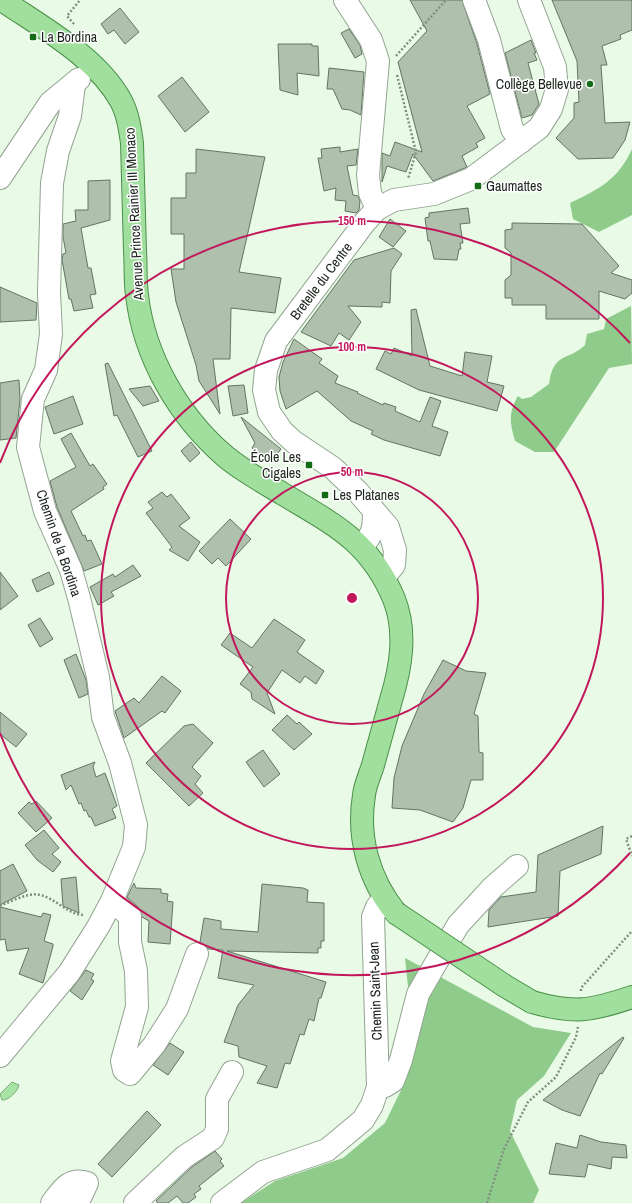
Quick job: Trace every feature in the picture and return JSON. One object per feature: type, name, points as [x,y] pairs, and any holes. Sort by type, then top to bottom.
[{"type":"main road","name":"Avenue Prince Rainier III Monaco","points":[[2,0],[92,64],[107,80],[122,102],[128,121],[132,143],[137,296],[142,323],[152,354],[168,389],[185,414],[204,437],[227,458],[247,472],[329,522],[362,547],[384,577],[395,601],[401,627],[400,672],[364,794],[362,822],[367,857],[373,876],[390,905],[473,965],[532,1002],[556,1008],[581,1010],[632,998]]},
{"type":"street","points":[[345,0],[371,40],[378,61],[368,175],[370,193],[378,209]]},
{"type":"street","points":[[474,0],[489,40],[512,129],[521,142]]},
{"type":"street","name":"Bretelle du Centre","points":[[384,577],[394,565],[395,550],[388,526],[358,492],[334,468],[294,442],[282,431],[269,412],[264,390],[266,370],[276,341],[365,222],[378,209],[394,200],[434,194],[458,186],[471,179],[539,128],[551,109],[557,89],[555,67],[529,0]]},
{"type":"street","points":[[0,178],[50,103],[74,84],[92,64]]},
{"type":"street","name":"Chemin de la Bordina","points":[[0,1056],[69,973],[98,927],[134,847],[136,825],[120,763],[103,717],[98,677],[79,598],[70,570],[45,511],[28,447],[32,399],[46,370],[51,334],[49,293],[52,183],[58,151],[70,116],[74,84]]},
{"type":"street","points":[[362,547],[370,538],[374,528],[374,511]]},
{"type":"street","name":"Chemin Saint-Jean","points":[[378,1087],[384,1086],[393,1081],[401,1060],[418,994],[458,925],[493,887],[517,866]]},
{"type":"street","points":[[109,905],[130,916],[130,942],[136,970],[137,1007],[122,1061],[124,1070],[130,1074],[154,1045],[177,1009],[197,954]]},
{"type":"street","name":"Chemin Saint-Jean","points":[[222,1203],[263,1172],[327,1150],[363,1120],[372,1105],[378,1087],[373,917],[377,907],[390,905]]},
{"type":"street","points":[[135,1203],[184,1157],[213,1138],[217,1129],[217,1099],[232,1072]]},
{"type":"street","points":[[52,1203],[62,1189],[72,1182],[78,1180],[87,1183],[81,1196],[75,1203]]},
{"type":"path","points":[[393,59],[446,0]]},
{"type":"path","points":[[395,67],[416,152],[402,199]]},
{"type":"path","points":[[632,836],[626,839],[632,856]]},
{"type":"path","points":[[0,906],[31,894],[48,898],[77,914],[90,914],[109,905]]},
{"type":"path","points":[[487,1203],[504,1149],[528,1102],[556,1077],[576,1037],[581,1010],[581,988],[632,931]]},
{"type":"shaded area","points":[[632,149],[632,215],[599,232],[573,219],[570,203],[599,188],[614,176],[627,160]]},
{"type":"shaded area","points":[[631,306],[632,364],[609,368],[554,452],[535,452],[515,441],[512,429],[511,413],[518,396],[522,399],[531,397],[549,384],[554,366],[562,358],[572,354],[585,345],[587,334],[604,329],[606,319]]},
{"type":"shaded area","points":[[405,958],[533,1027],[571,1033],[544,1076],[517,1100],[510,1131],[539,1190],[533,1203],[241,1203],[275,1181],[343,1158],[385,1123],[402,1088],[413,1035]]},
{"type":"shaded area","points":[[12,1082],[19,1085],[15,1093],[2,1100],[0,1094]]},
{"type":"building","points":[[410,0],[462,0],[477,44],[490,94],[467,106],[485,138],[476,143],[478,147],[462,156],[467,167],[465,168],[433,181],[413,154],[406,172],[387,166],[382,182],[382,153],[390,156],[395,142],[422,152],[398,62],[427,31]]},
{"type":"building","name":"Collège Bellevue","points":[[552,0],[632,0],[632,30],[620,35],[621,39],[602,46],[607,65],[601,65],[605,123],[630,122],[625,140],[613,158],[578,159],[556,138],[574,118],[574,103],[579,102],[577,61]]},
{"type":"building","points":[[120,8],[139,32],[125,44],[114,30],[108,34],[101,24]]},
{"type":"building","points":[[349,29],[360,45],[362,54],[355,58],[341,33]]},
{"type":"building","points":[[531,40],[537,60],[528,63],[539,104],[532,115],[522,118],[505,53]]},
{"type":"building","points":[[278,44],[312,44],[312,46],[318,46],[319,76],[297,73],[298,95],[280,90]]},
{"type":"building","points":[[329,68],[364,72],[361,115],[350,110],[342,109],[333,89],[327,89]]},
{"type":"building","points":[[182,77],[209,112],[185,132],[158,96]]},
{"type":"building","points":[[340,147],[340,152],[358,149],[356,165],[347,166],[353,195],[358,196],[360,201],[359,210],[356,213],[345,211],[346,201],[335,200],[336,188],[324,191],[318,158],[322,158],[321,149]]},
{"type":"building","points":[[196,149],[265,157],[239,272],[281,278],[275,313],[231,308],[230,359],[213,359],[220,414],[199,381],[196,365],[176,302],[171,269],[184,269],[184,234],[171,234],[171,198],[186,198],[186,173],[196,173]]},
{"type":"building","points":[[110,180],[110,220],[81,228],[88,268],[91,268],[96,294],[90,295],[93,308],[74,311],[71,299],[69,299],[62,260],[63,254],[66,253],[63,237],[63,224],[76,221],[75,210],[88,210],[88,181]]},
{"type":"building","points":[[468,208],[470,223],[460,224],[463,243],[460,243],[461,249],[459,249],[457,260],[434,259],[430,241],[428,241],[425,218],[429,217],[429,213]]},
{"type":"building","points":[[390,219],[406,231],[393,247],[379,237]]},
{"type":"building","points":[[512,223],[582,224],[619,266],[611,273],[632,280],[632,293],[625,299],[599,291],[599,319],[546,319],[546,305],[512,305],[512,298],[505,298],[505,280],[511,275],[511,253],[505,248],[505,230],[512,229]]},
{"type":"building","points":[[394,248],[402,254],[391,271],[390,303],[382,302],[382,307],[348,306],[361,322],[349,340],[339,333],[331,346],[301,332],[354,260]]},
{"type":"building","points":[[0,287],[37,303],[36,320],[0,322]]},
{"type":"building","points":[[416,309],[430,366],[462,376],[465,352],[492,356],[487,382],[504,386],[497,411],[419,390],[376,369],[385,351],[391,354],[394,348],[412,356],[411,310]]},
{"type":"building","points":[[294,339],[322,359],[319,363],[338,376],[335,383],[358,392],[357,393],[383,405],[384,403],[396,407],[395,411],[420,422],[430,397],[441,401],[432,426],[448,432],[440,456],[384,440],[371,434],[373,431],[351,421],[317,391],[286,409],[280,391],[279,377],[283,362]]},
{"type":"building","points":[[108,363],[152,451],[138,457],[117,415],[114,416],[105,364]]},
{"type":"building","points":[[19,380],[20,399],[16,438],[0,440],[0,383]]},
{"type":"building","points":[[244,385],[248,413],[233,416],[228,386]]},
{"type":"building","points":[[150,386],[159,401],[143,406],[129,389]]},
{"type":"building","points":[[73,396],[83,424],[54,434],[45,407]]},
{"type":"building","points":[[241,417],[281,449],[271,462],[252,448],[255,443]]},
{"type":"building","points":[[71,433],[90,466],[93,464],[107,484],[103,487],[104,489],[71,511],[83,536],[85,535],[87,541],[91,540],[102,564],[84,571],[57,507],[50,481],[76,467],[61,439]]},
{"type":"building","points":[[191,442],[200,453],[190,462],[181,451]]},
{"type":"building","points":[[162,492],[167,497],[171,494],[190,518],[179,526],[200,542],[188,561],[169,550],[172,547],[146,513],[153,508],[148,502]]},
{"type":"building","points":[[230,519],[251,539],[226,566],[218,558],[212,564],[199,551]]},
{"type":"building","points":[[133,565],[141,576],[111,592],[114,596],[98,605],[90,587],[113,574],[115,577]]},
{"type":"building","points":[[0,572],[18,596],[0,610]]},
{"type":"building","points":[[49,572],[54,584],[37,592],[32,580]]},
{"type":"building","points":[[40,618],[53,639],[40,647],[28,625]]},
{"type":"building","points":[[274,619],[305,640],[297,652],[324,671],[316,684],[305,676],[300,683],[282,670],[267,693],[275,714],[252,699],[251,692],[240,684],[253,667],[221,645],[230,633],[252,648]]},
{"type":"building","points":[[76,654],[86,680],[88,694],[79,698],[64,660]]},
{"type":"building","points":[[443,660],[466,671],[486,673],[474,714],[478,716],[479,752],[483,753],[483,780],[471,780],[463,808],[453,822],[420,810],[392,808],[394,778],[402,746],[424,694]]},
{"type":"building","points":[[162,676],[181,691],[165,713],[162,711],[124,738],[115,711],[134,698],[139,703]]},
{"type":"building","points":[[0,712],[27,734],[16,747],[0,734]]},
{"type":"building","points":[[287,715],[297,724],[299,722],[312,734],[294,750],[272,730]]},
{"type":"building","points":[[193,724],[213,743],[192,767],[201,776],[195,784],[203,793],[189,806],[146,763],[184,726]]},
{"type":"building","points":[[263,750],[280,774],[264,787],[246,762]]},
{"type":"building","points":[[95,762],[93,767],[96,777],[105,773],[117,806],[112,809],[116,818],[95,826],[86,810],[84,811],[81,803],[79,804],[71,785],[66,790],[61,775]]},
{"type":"building","points":[[36,801],[52,818],[36,832],[18,813],[29,802],[32,804]]},
{"type":"building","points":[[603,826],[601,854],[560,871],[558,916],[488,927],[489,910],[501,897],[536,892],[538,855]]},
{"type":"building","points":[[44,830],[59,848],[52,854],[61,862],[53,872],[37,860],[25,845]]},
{"type":"building","points":[[13,864],[27,891],[0,905],[0,871]]},
{"type":"building","points":[[76,877],[79,913],[63,906],[61,879]]},
{"type":"building","points":[[134,883],[136,888],[161,889],[161,893],[168,894],[167,901],[173,902],[170,944],[148,942],[149,921],[142,917],[138,907],[127,897]]},
{"type":"building","points":[[262,884],[303,888],[308,890],[307,902],[324,903],[324,941],[321,941],[321,948],[318,948],[318,953],[227,951],[326,982],[321,998],[319,998],[314,1021],[309,1019],[304,1035],[300,1034],[290,1064],[285,1063],[277,1088],[257,1083],[267,1066],[239,1057],[238,1046],[224,1042],[238,1005],[254,985],[218,978],[223,950],[208,949],[200,942],[204,918],[221,921],[221,929],[258,932]]},
{"type":"building","points":[[0,907],[41,917],[43,913],[51,915],[44,941],[53,944],[53,946],[43,983],[19,974],[29,948],[7,951],[5,939],[0,940]]},
{"type":"building","points":[[86,970],[94,974],[91,979],[94,981],[82,1000],[70,991]]},
{"type":"building","points":[[623,1037],[624,1038],[602,1074],[600,1073],[580,1116],[562,1110],[543,1100]]},
{"type":"building","points":[[170,1043],[184,1052],[168,1075],[153,1065]]},
{"type":"building","points":[[147,1111],[161,1125],[112,1177],[98,1164]]},
{"type":"building","points":[[580,1135],[601,1142],[626,1145],[627,1158],[612,1157],[611,1169],[588,1164],[585,1177],[549,1174],[556,1143],[577,1148]]},
{"type":"building","points":[[215,1151],[222,1159],[220,1161],[224,1166],[199,1186],[201,1189],[194,1194],[196,1197],[188,1203],[183,1203],[177,1196],[168,1203],[158,1203],[156,1201],[192,1167]]},
{"type":"place","name":"La Bordina","points":[[33,37]]},
{"type":"place","name":"Collège Bellevue","points":[[590,84]]},
{"type":"place","name":"Gaumattes","points":[[478,186]]},
{"type":"place","name":"École Les Cigales","points":[[309,465]]},
{"type":"place","name":"Les Platanes","points":[[325,495]]}]
